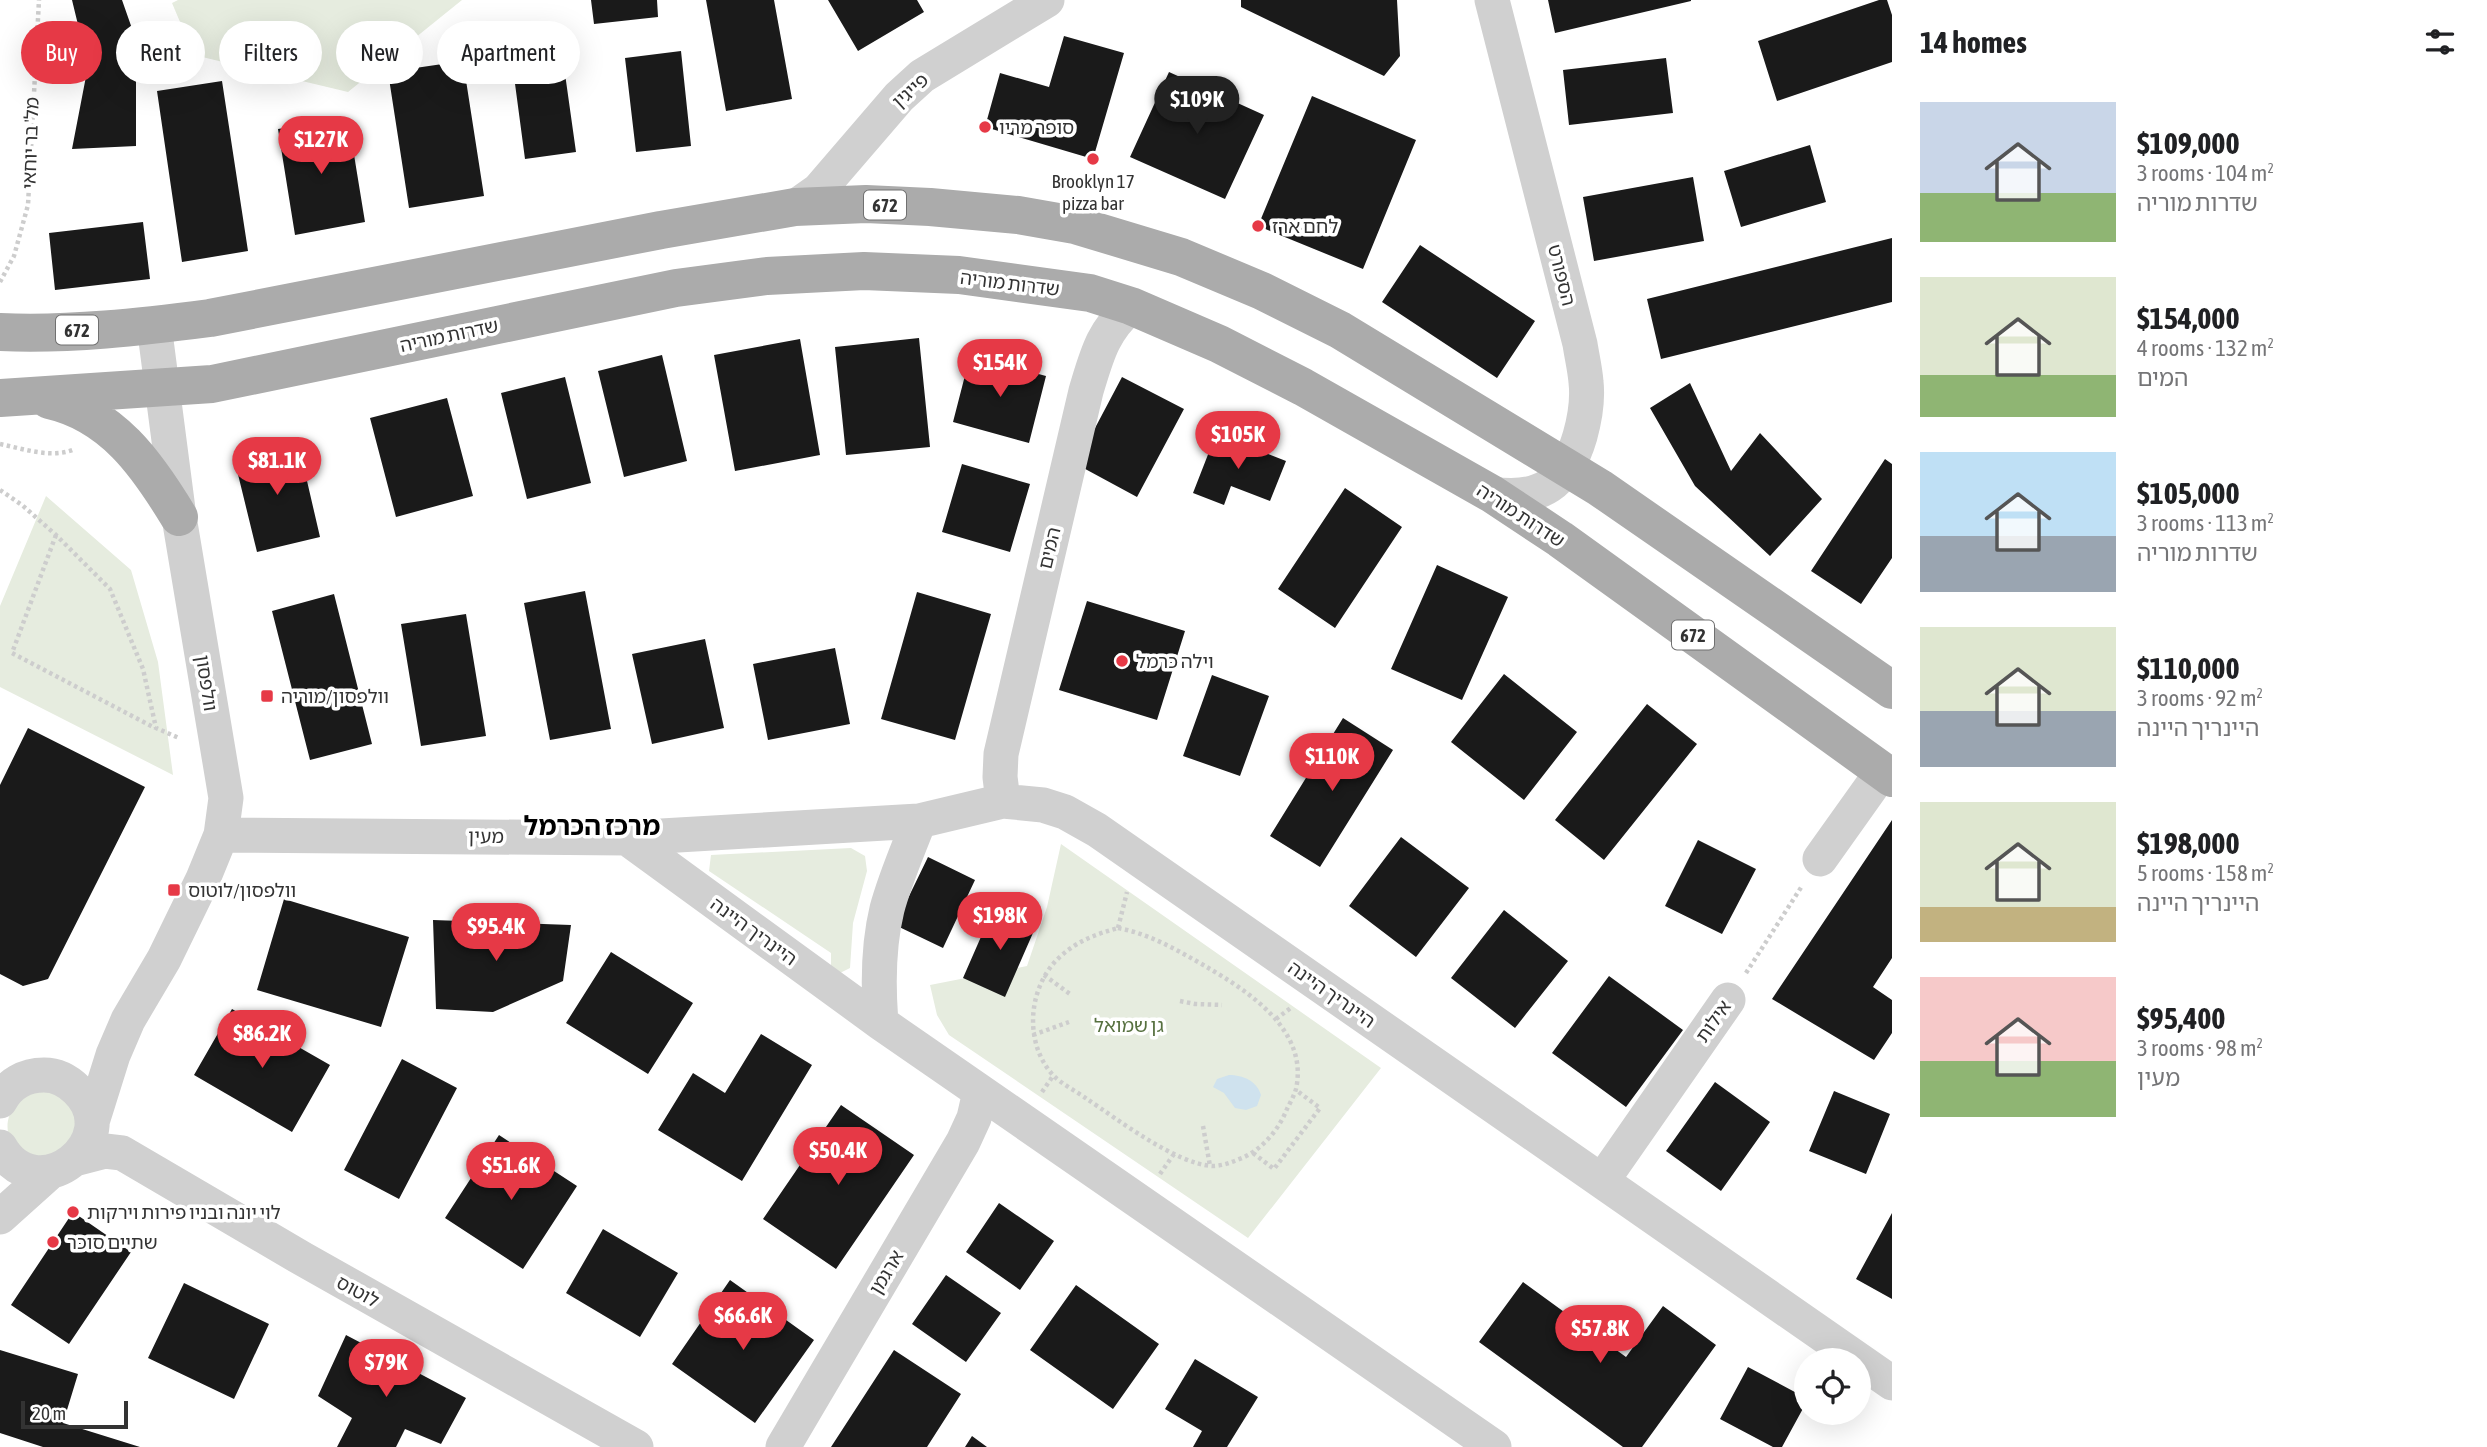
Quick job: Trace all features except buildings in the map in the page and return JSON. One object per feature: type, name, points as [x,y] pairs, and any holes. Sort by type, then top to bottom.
[{"type":"main road","name":"672","points":[[0,332],[31,333],[154,325],[223,316],[661,230],[795,207],[866,204],[1018,215],[1075,225],[1181,257],[1262,291],[1340,330],[1600,488],[1892,690]]},
{"type":"main road","name":"שדרות מוריה","points":[[17,397],[212,384],[676,288],[767,276],[864,271],[959,275],[1090,293],[1131,306],[1219,344],[1303,387],[1492,494],[1560,539],[1887,775]]},
{"type":"main road","points":[[17,397],[68,404],[92,415],[111,429],[138,455],[179,517]]},
{"type":"street","name":"פייגין","points":[[795,207],[819,190],[899,97],[922,76],[1047,0]]},
{"type":"street","name":"הספורט","points":[[1492,0],[1580,344],[1587,384],[1586,414],[1577,446],[1567,468],[1553,484],[1533,494],[1513,497],[1492,494]]},
{"type":"street","name":"המים","points":[[1003,801],[1001,754],[1086,391],[1109,328],[1131,306]]},
{"type":"street","name":"וולפסון","points":[[63,1166],[86,1147],[113,1055],[128,1020],[164,958],[221,835],[226,798],[179,517],[154,325]]},
{"type":"street","points":[[1820,859],[1887,775]]},
{"type":"street","name":"היינריך היינה","points":[[919,821],[1003,801],[1043,805],[1065,812],[1097,830],[1892,1382]]},
{"type":"street","points":[[881,1023],[879,1000],[882,933],[888,906],[919,821]]},
{"type":"street","name":"מעין","points":[[221,835],[627,838],[919,821]]},
{"type":"street","name":"היינריך היינה","points":[[627,838],[881,1023],[1494,1447]]},
{"type":"street","name":"אילות","points":[[1602,1181],[1728,1000]]},
{"type":"street","name":"וולפסון","points":[[17,1084],[80,1062],[104,1045],[128,1020]]},
{"type":"street","points":[[17,1084],[67,1081],[80,1092],[89,1108],[92,1122]]},
{"type":"street","name":"ארגמן","points":[[783,1447],[963,1142],[974,1118],[980,1092]]},
{"type":"street","points":[[2,1151],[18,1167],[32,1172],[63,1166]]},
{"type":"street","points":[[0,1189],[2,1151]]},
{"type":"street","name":"לוטוס","points":[[63,1166],[105,1151],[122,1153],[303,1259],[636,1447]]},
{"type":"street","points":[[0,1217],[63,1166]]},
{"type":"path","name":"מל' בר יוחאי","points":[[0,282],[13,256],[28,205],[39,0]]},
{"type":"path","points":[[0,444],[41,452],[65,453],[111,429]]},
{"type":"path","points":[[0,490],[56,535],[110,589],[143,669],[156,728]]},
{"type":"path","points":[[56,535],[12,653],[180,739]]},
{"type":"path","name":"אילות","points":[[1728,1000],[1820,859]]},
{"type":"path","points":[[1118,928],[1138,932],[1225,978],[1267,1010],[1288,1039],[1296,1065],[1296,1090],[1280,1126],[1253,1153],[1228,1164],[1210,1166],[1174,1154],[1053,1076],[1039,1054],[1034,1035],[1034,1007],[1044,975],[1061,955],[1088,937],[1118,928]]},
{"type":"path","points":[[1044,975],[1070,994]]},
{"type":"path","points":[[1180,1001],[1222,1004]]},
{"type":"path","points":[[1034,1035],[1069,1022]]},
{"type":"path","points":[[1253,1153],[1274,1169],[1320,1108],[1296,1090]]},
{"type":"path","points":[[1203,1126],[1210,1166]]},
{"type":"green space","points":[[178,0],[462,0],[423,31],[423,21],[336,21],[336,84],[358,84],[348,92],[315,84],[322,84],[322,21],[219,21],[219,61],[205,58],[205,21],[180,21],[172,3]]},
{"type":"green space","points":[[46,496],[131,570],[158,662],[173,775],[0,687],[0,606]]},
{"type":"green space","name":"גן שמואל","points":[[1061,844],[1381,1068],[1248,1238],[949,1035],[937,1015],[930,985],[1027,966],[1047,907]]},
{"type":"green space","points":[[851,848],[865,856],[867,871],[853,923],[850,968],[838,974],[831,969],[831,953],[709,871],[711,855]]},
{"type":"green space","points":[[33,1090],[53,1090],[78,1114],[71,1147],[39,1160],[12,1141],[8,1120],[14,1105],[25,1094]]},
{"type":"water","points":[[1229,1075],[1244,1078],[1256,1086],[1261,1095],[1257,1106],[1246,1110],[1235,1108],[1224,1093],[1213,1087],[1217,1079]]},
{"type":"place","name":"סופר מריו","points":[[985,127]]},
{"type":"place","name":"Brooklyn 17 pizza bar","points":[[1093,159]]},
{"type":"place","name":"לחם ארז","points":[[1258,226]]},
{"type":"place","name":"וילה כרמל","points":[[1122,661]]},
{"type":"place","name":"וולפסון/מוריה","points":[[267,696]]},
{"type":"place","name":"וולפסון/לוטוס","points":[[174,890]]},
{"type":"place","name":"לוי יונה ובניו פירות וירקות","points":[[73,1212]]},
{"type":"place","name":"שתיים סוכר","points":[[53,1242]]},
{"type":"district","name":"מרכז הכרמל","points":[[592,826]]}]
